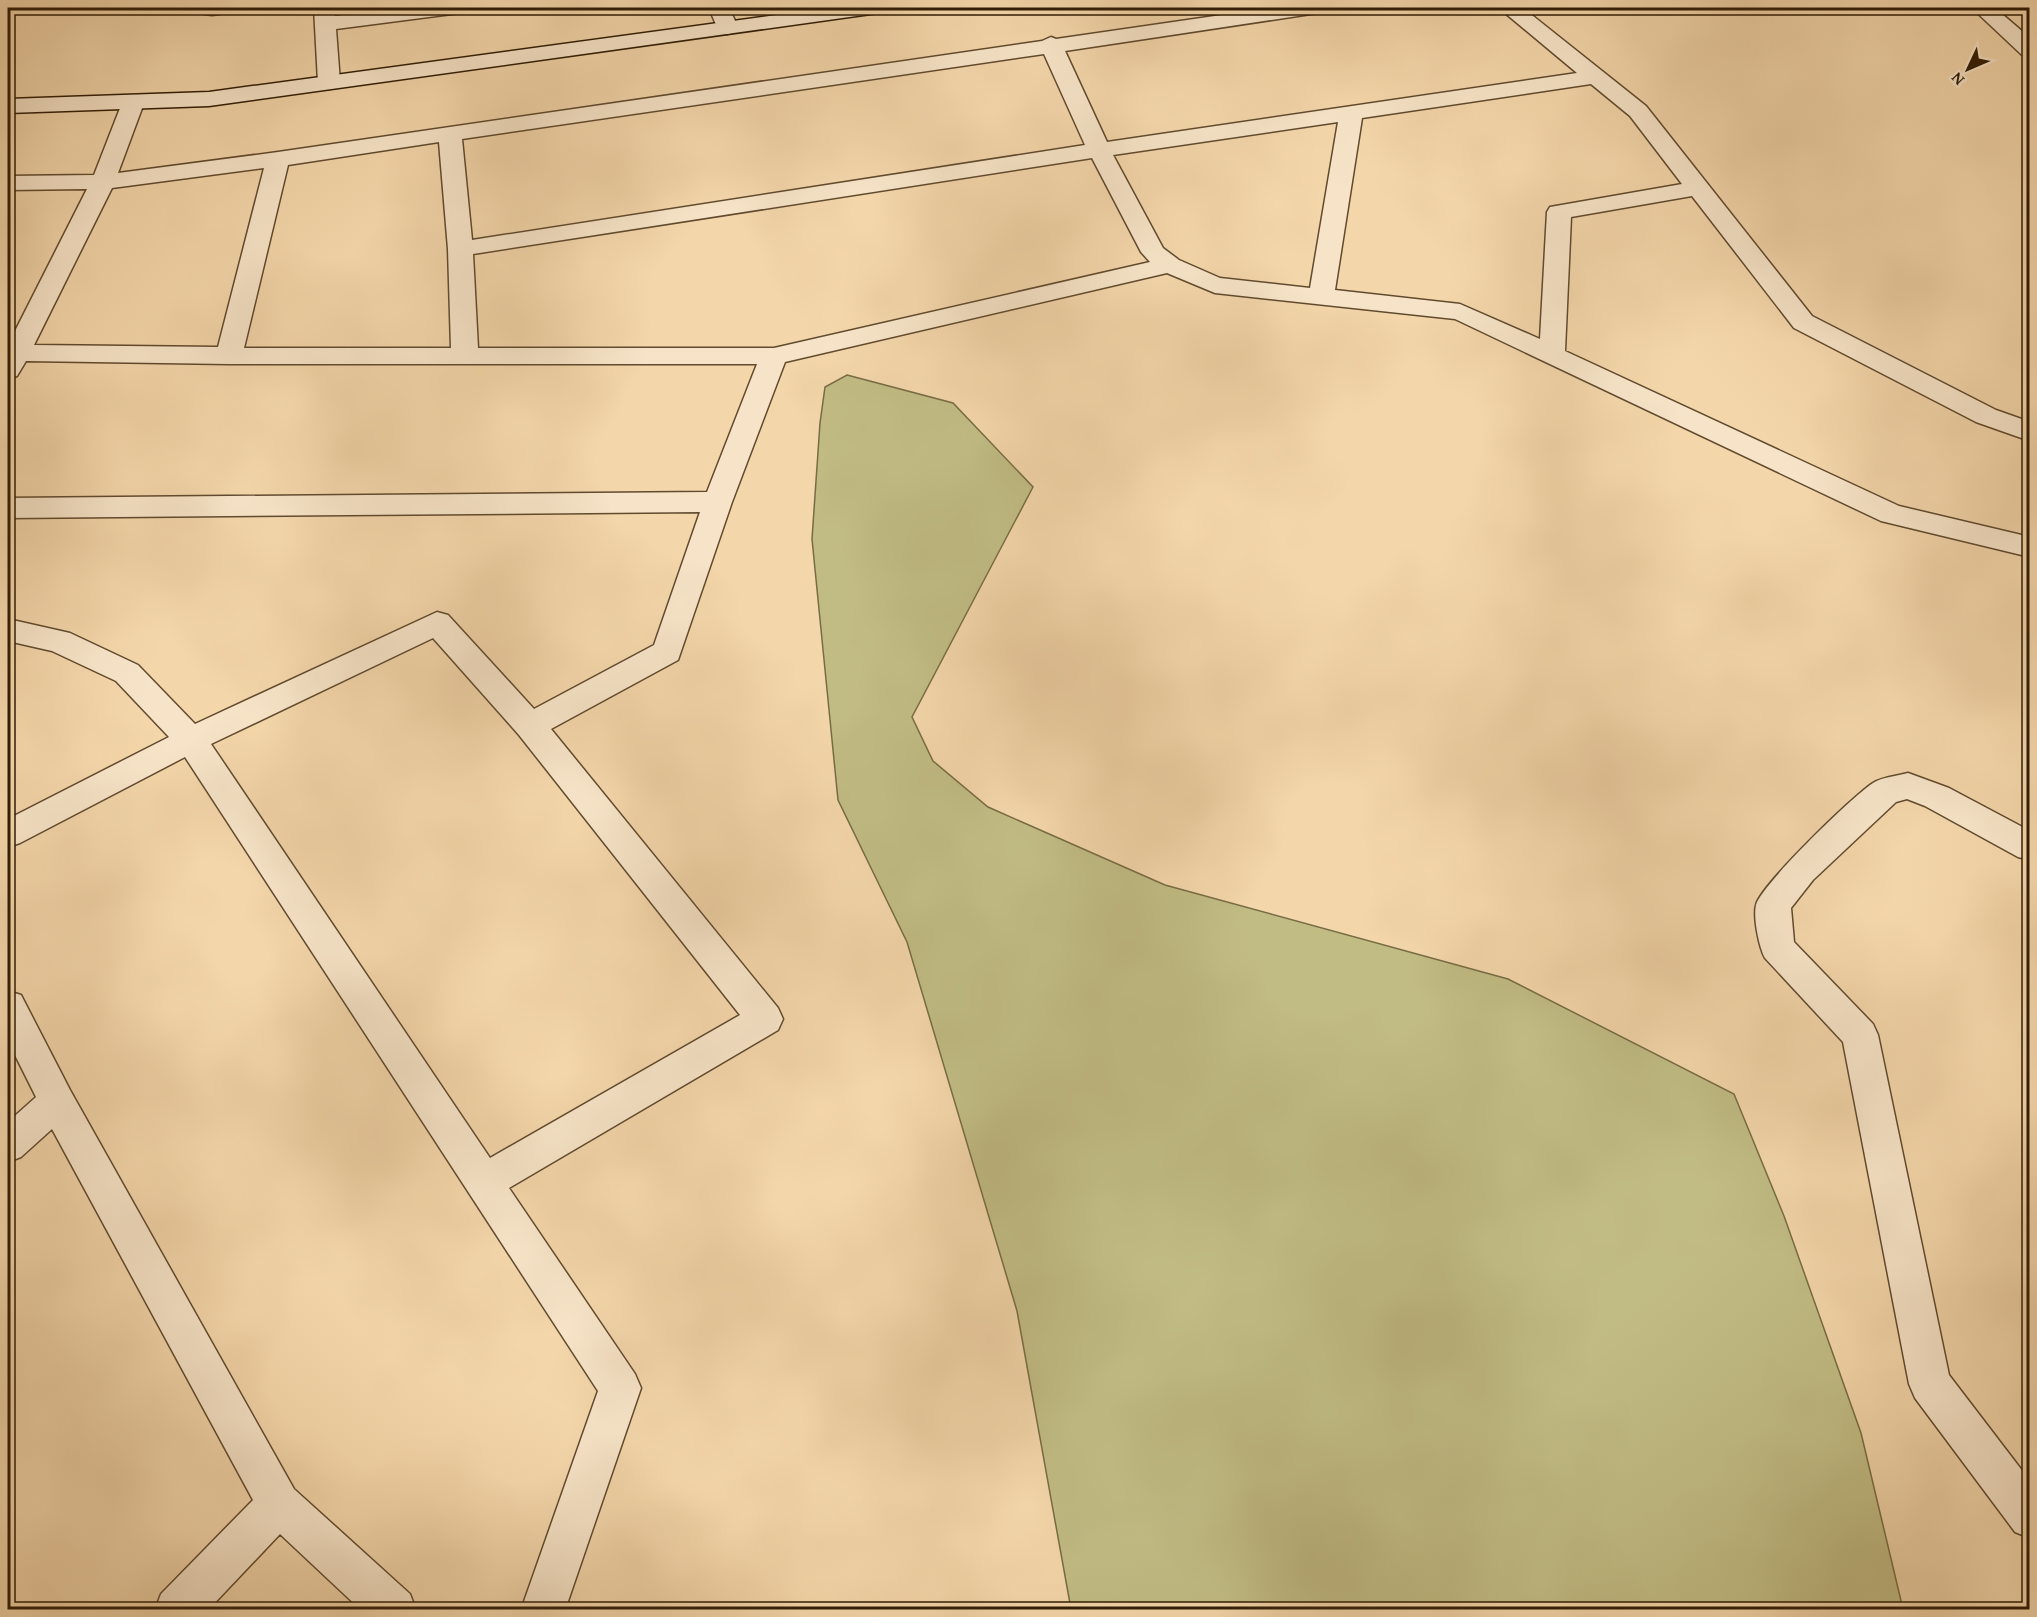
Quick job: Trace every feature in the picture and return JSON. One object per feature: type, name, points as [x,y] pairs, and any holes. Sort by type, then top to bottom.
[{"type":"street","points":[[329,82],[325,16],[452,8]]},
{"type":"street","points":[[8,106],[208,99],[329,82],[723,17],[871,8]]},
{"type":"street","points":[[8,183],[103,182],[278,159],[1051,44],[1311,8]]},
{"type":"street","points":[[1510,8],[1638,111],[1803,322],[1986,416],[2030,432]]},
{"type":"street","points":[[1983,8],[2030,50]]},
{"type":"street","points":[[1051,44],[1099,150],[1153,252],[1170,265],[1215,285],[1460,312],[1891,514],[2030,547]]},
{"type":"street","points":[[460,249],[1099,150],[1595,77]]},
{"type":"street","points":[[133,103],[103,182],[13,362],[229,356],[774,356],[1170,265]]},
{"type":"street","points":[[1321,297],[1351,113]]},
{"type":"street","points":[[450,134],[460,249],[465,355]]},
{"type":"street","points":[[229,356],[278,159]]},
{"type":"street","points":[[1551,355],[1559,212],[1699,188]]},
{"type":"street","points":[[530,726],[668,652],[718,502],[774,356]]},
{"type":"street","points":[[8,508],[718,502]]},
{"type":"street","points":[[8,834],[191,740],[437,623],[530,726],[765,1019],[484,1182]]},
{"type":"street","points":[[8,630],[59,641],[127,673],[191,740],[620,1388],[543,1610]]},
{"type":"street","points":[[2030,847],[1937,797],[1908,786],[1885,792],[1801,870],[1773,905],[1777,948],[1860,1035],[1930,1384],[2030,1517]]},
{"type":"street","points":[[8,1006],[57,1102],[279,1504],[394,1610]]},
{"type":"street","points":[[8,1145],[57,1102]]},
{"type":"street","points":[[177,1610],[279,1504]]},
{"type":"shaded area","points":[[847,375],[953,403],[1033,487],[912,717],[933,761],[988,807],[1165,885],[1508,979],[1734,1094],[1784,1216],[1861,1433],[1903,1609],[1071,1609],[1017,1311],[907,942],[838,800],[812,539],[820,423],[825,387]]}]
